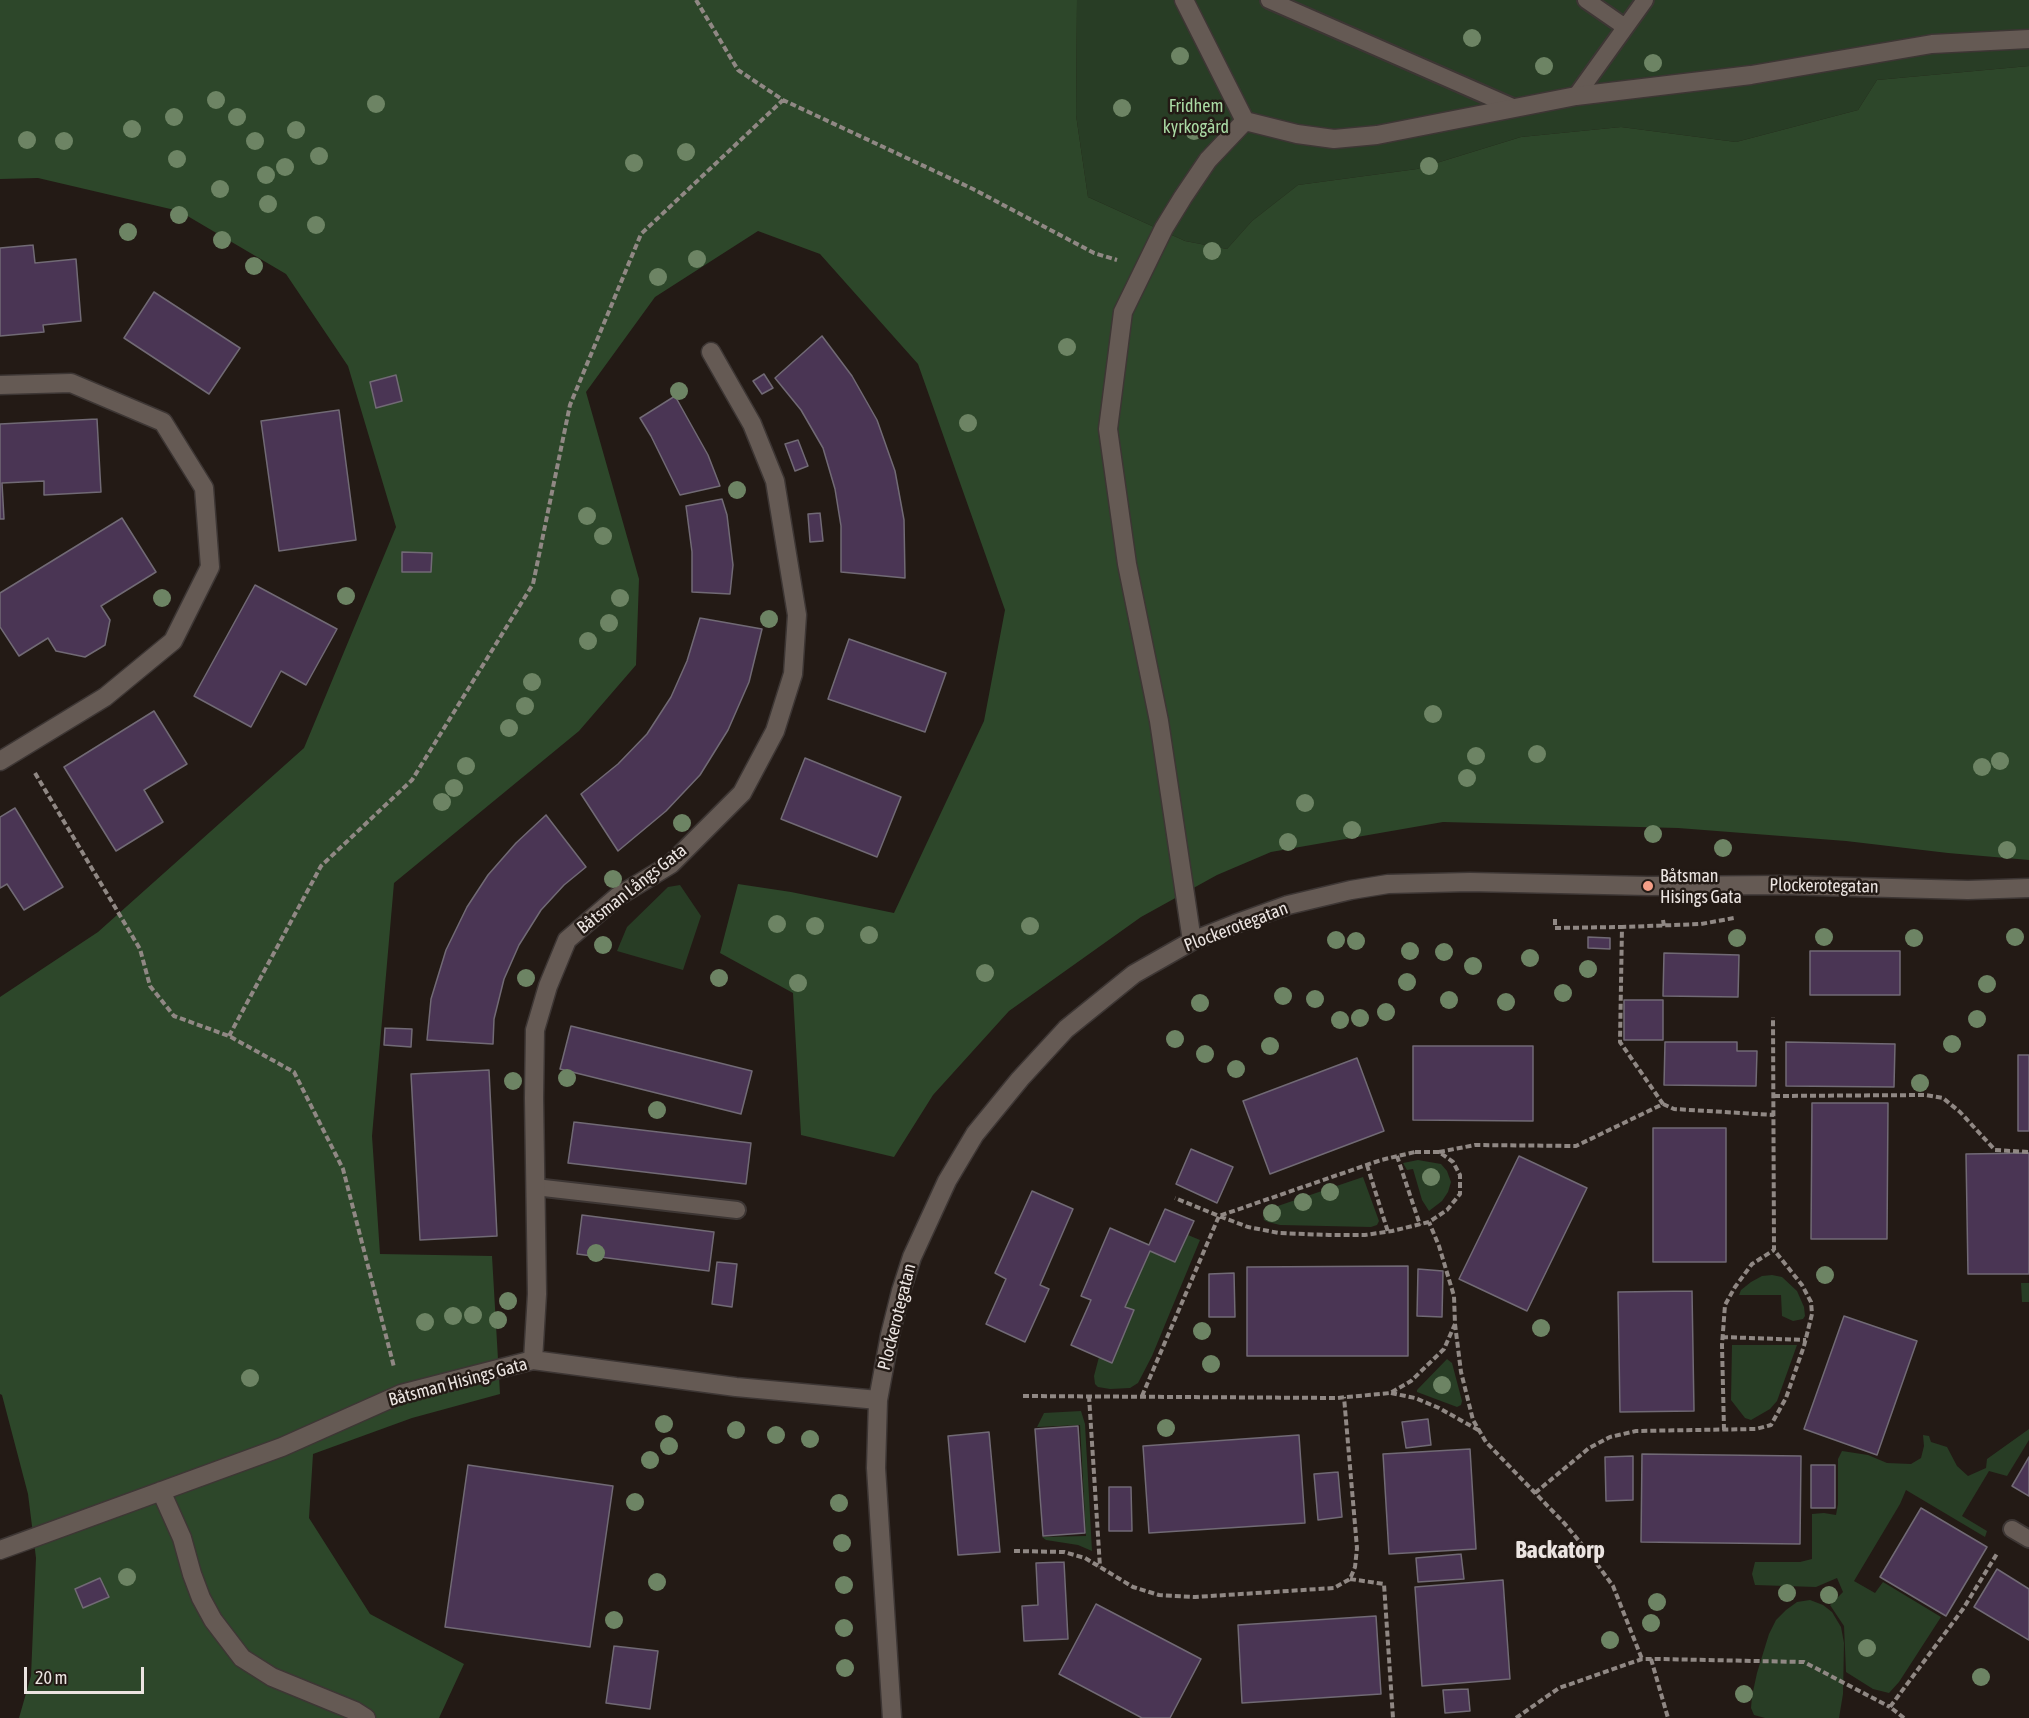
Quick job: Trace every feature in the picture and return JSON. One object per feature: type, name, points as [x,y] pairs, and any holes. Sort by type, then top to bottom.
[{"type":"street","points":[[1184,0],[1245,121],[1298,134],[1334,138],[1377,135],[1576,96],[1752,75],[1932,44],[2029,39]]},
{"type":"street","points":[[1192,941],[1159,721],[1127,564],[1108,429],[1124,312],[1143,269],[1189,187],[1208,160],[1245,121]]},
{"type":"street","name":"Båtsman Långs Gata","points":[[533,1360],[537,1294],[535,1030],[548,986],[567,940],[617,897],[671,864],[742,793],[775,731],[793,674],[797,615],[775,481],[752,424],[711,352]]},
{"type":"street","points":[[0,385],[71,383],[163,422],[204,488],[210,567],[173,641],[105,697],[0,761]]},
{"type":"street","name":"Plockerotegatan","points":[[892,1718],[876,1468],[878,1400],[890,1335],[912,1257],[947,1181],[975,1134],[1020,1079],[1066,1029],[1134,974],[1192,941],[1288,905],[1388,884],[1470,882],[1648,886],[1780,885],[1968,890],[2029,888]]},
{"type":"street","name":"Båtsman Hisings Gata","points":[[0,1550],[282,1447],[400,1394],[533,1360],[736,1387],[878,1400]]},
{"type":"street","points":[[161,1491],[182,1538],[201,1598],[219,1629],[242,1658],[272,1677],[355,1711],[366,1718]]},
{"type":"lane","points":[[1269,0],[1515,108]]},
{"type":"lane","points":[[1586,0],[1625,27]]},
{"type":"lane","points":[[1576,96],[1645,0]]},
{"type":"lane","points":[[535,1187],[737,1210]]},
{"type":"lane","points":[[2012,1529],[2029,1539]]},
{"type":"path","points":[[696,0],[738,70],[783,100],[973,189],[1094,253],[1143,269]]},
{"type":"path","points":[[229,1036],[321,866],[412,780],[533,584],[570,405],[641,234],[783,100]]},
{"type":"path","points":[[20,749],[141,949],[150,986],[174,1016],[229,1036],[294,1072],[343,1168],[400,1394]]},
{"type":"path","points":[[1555,919],[1555,928],[1622,927],[1701,924],[1740,916]]},
{"type":"path","points":[[1663,920],[1664,926]]},
{"type":"path","points":[[1622,927],[1620,1042],[1663,1104],[1674,1109],[1774,1115]]},
{"type":"path","points":[[1534,1493],[1588,1448],[1610,1437],[1636,1431],[1756,1429],[1771,1425],[1786,1398],[1806,1340],[1812,1314],[1811,1302],[1802,1285],[1774,1250],[1773,1017]]},
{"type":"path","points":[[1774,1096],[1925,1095],[1943,1098],[1960,1112],[1995,1150],[2029,1152]]},
{"type":"path","points":[[1142,1396],[1219,1216],[1367,1165],[1415,1152],[1439,1152],[1475,1145],[1576,1146],[1663,1104]]},
{"type":"path","points":[[1175,1198],[1248,1227],[1279,1233],[1347,1235],[1388,1232],[1429,1222],[1447,1210],[1460,1194],[1460,1175],[1454,1162],[1439,1152]]},
{"type":"path","points":[[1397,1156],[1420,1225]]},
{"type":"path","points":[[1367,1165],[1388,1232]]},
{"type":"path","points":[[1429,1222],[1455,1296],[1455,1324],[1461,1372],[1473,1420],[1486,1442],[1589,1553],[1612,1586],[1642,1659]]},
{"type":"path","points":[[1725,1431],[1722,1337],[1725,1305],[1752,1264],[1774,1250]]},
{"type":"path","points":[[1390,1393],[1411,1381],[1444,1349],[1455,1324]]},
{"type":"path","points":[[1722,1337],[1806,1340]]},
{"type":"path","points":[[1023,1396],[1344,1397],[1390,1393],[1415,1398],[1439,1408],[1480,1432]]},
{"type":"path","points":[[1089,1396],[1100,1567]]},
{"type":"path","points":[[1344,1397],[1357,1548],[1355,1567],[1350,1579]]},
{"type":"path","points":[[1890,1707],[1963,1609],[2012,1529]]},
{"type":"path","points":[[1014,1551],[1064,1552],[1085,1558],[1133,1587],[1159,1595],[1195,1597],[1334,1588],[1350,1579],[1384,1584],[1393,1718]]},
{"type":"path","points":[[1516,1718],[1559,1688],[1642,1659],[1804,1662],[1890,1707],[1904,1718]]},
{"type":"path","points":[[1651,1659],[1668,1718]]},
{"type":"green space","points":[[0,0],[1077,0],[1076,115],[1088,197],[1185,241],[1227,249],[1252,221],[1298,185],[1417,169],[1521,137],[1621,127],[1736,142],[1858,110],[1877,80],[2029,66],[2029,860],[1846,841],[1678,828],[1443,822],[1271,852],[1217,875],[1141,917],[1009,1011],[933,1095],[894,1157],[801,1135],[793,993],[720,953],[738,884],[791,892],[894,913],[984,721],[1005,610],[918,364],[820,254],[758,231],[655,297],[586,392],[639,579],[636,665],[579,731],[394,883],[372,1136],[380,1254],[492,1256],[500,1394],[412,1418],[313,1454],[309,1518],[370,1614],[464,1664],[439,1718],[19,1718],[31,1676],[36,1558],[28,1494],[0,1394],[0,997],[98,932],[304,748],[396,527],[348,366],[286,274],[179,211],[38,178],[0,179]]},
{"type":"green space","name":"Fridhem kyrkogård","points":[[1077,0],[2029,0],[2029,66],[1877,80],[1858,110],[1736,142],[1621,127],[1521,137],[1417,169],[1298,185],[1252,221],[1227,249],[1185,241],[1088,197],[1076,115]]},
{"type":"green space","points":[[680,885],[701,916],[683,970],[617,951],[627,927],[668,887]]},
{"type":"green space","points":[[1418,1160],[1441,1164],[1447,1171],[1451,1182],[1442,1201],[1429,1211],[1422,1200],[1413,1169],[1407,1170],[1403,1163]]},
{"type":"green space","points":[[1363,1177],[1379,1221],[1377,1225],[1371,1227],[1280,1225],[1264,1220],[1263,1214],[1266,1210]]},
{"type":"green space","points":[[1188,1235],[1200,1240],[1152,1356],[1138,1383],[1130,1388],[1098,1387],[1094,1376],[1099,1357],[1112,1362],[1134,1311],[1125,1307],[1150,1251],[1175,1262]]},
{"type":"green space","points":[[1762,1276],[1782,1277],[1797,1291],[1804,1307],[1803,1319],[1793,1321],[1782,1316],[1781,1295],[1739,1295],[1741,1290],[1751,1282]]},
{"type":"green space","points":[[2021,1283],[2029,1283],[2029,1302],[2022,1302]]},
{"type":"green space","points":[[1732,1345],[1797,1345],[1777,1401],[1770,1409],[1751,1420],[1745,1418],[1731,1400]]},
{"type":"green space","points":[[1447,1359],[1452,1363],[1462,1401],[1457,1407],[1417,1392]]},
{"type":"green space","points":[[1081,1411],[1085,1424],[1092,1551],[1078,1545],[1046,1540],[1042,1537],[1086,1536],[1080,1425],[1037,1427],[1044,1413]]},
{"type":"green space","points":[[2029,1429],[2029,1440],[2007,1476],[1989,1471],[1962,1516],[1987,1531],[1985,1537],[1906,1490],[1854,1581],[1875,1593],[1883,1582],[1941,1617],[1899,1682],[1889,1693],[1873,1689],[1846,1672],[1844,1626],[1830,1605],[1843,1592],[1837,1578],[1816,1587],[1755,1585],[1752,1574],[1755,1562],[1800,1562],[1812,1559],[1812,1514],[1836,1515],[1838,1459],[1842,1451],[1868,1455],[1887,1463],[1911,1464],[1921,1458],[1924,1446],[1923,1435],[1929,1436],[1931,1442],[1947,1447],[1957,1466],[1968,1476],[1986,1468],[1987,1459]]},
{"type":"green space","points":[[1810,1600],[1823,1605],[1832,1612],[1841,1627],[1844,1643],[1843,1694],[1839,1718],[1765,1718],[1754,1715],[1751,1708],[1752,1696],[1769,1634],[1776,1620],[1786,1610],[1797,1602]]},
{"type":"building","points":[[33,245],[35,263],[76,259],[81,321],[43,325],[44,332],[0,336],[0,248]]},
{"type":"building","points":[[154,292],[240,348],[209,394],[124,338]]},
{"type":"building","points":[[822,336],[852,376],[877,420],[895,471],[904,520],[905,578],[841,572],[841,526],[835,489],[823,448],[801,410],[775,378]]},
{"type":"building","points":[[764,374],[773,388],[762,394],[753,381]]},
{"type":"building","points":[[396,375],[402,401],[376,408],[370,382]]},
{"type":"building","points":[[675,396],[708,455],[720,486],[680,495],[640,418]]},
{"type":"building","points":[[339,410],[356,540],[279,551],[261,421]]},
{"type":"building","points":[[97,419],[101,492],[44,495],[44,481],[2,483],[4,519],[0,519],[0,424]]},
{"type":"building","points":[[798,440],[808,466],[795,471],[785,444]]},
{"type":"building","points":[[722,499],[727,515],[733,565],[730,594],[692,592],[692,552],[686,506]]},
{"type":"building","points":[[820,513],[823,541],[810,542],[808,514]]},
{"type":"building","points":[[122,518],[156,572],[101,606],[110,620],[105,645],[85,657],[56,651],[48,638],[19,656],[0,627],[0,593]]},
{"type":"building","points":[[402,552],[432,553],[431,572],[402,572]]},
{"type":"building","points":[[255,585],[337,629],[306,685],[281,671],[251,727],[194,696]]},
{"type":"building","points":[[700,618],[762,629],[749,682],[728,730],[700,775],[666,811],[618,851],[581,794],[618,764],[647,734],[671,697],[687,661]]},
{"type":"building","points":[[849,639],[946,673],[925,732],[828,699]]},
{"type":"building","points":[[154,711],[187,764],[144,790],[163,822],[116,851],[64,767]]},
{"type":"building","points":[[805,758],[901,797],[877,857],[781,819]]},
{"type":"building","points":[[15,808],[63,887],[24,910],[7,884],[0,888],[0,817]]},
{"type":"building","points":[[546,815],[586,867],[564,885],[541,910],[519,945],[504,979],[494,1019],[493,1044],[427,1040],[431,999],[446,950],[467,907],[488,875],[516,843]]},
{"type":"building","points":[[1588,937],[1610,938],[1610,949],[1588,948]]},
{"type":"building","points":[[1810,951],[1900,951],[1900,995],[1810,995]]},
{"type":"building","points":[[1664,953],[1739,955],[1738,997],[1663,996]]},
{"type":"building","points":[[1624,1000],[1663,1000],[1663,1040],[1624,1040]]},
{"type":"building","points":[[571,1026],[752,1071],[741,1114],[560,1069]]},
{"type":"building","points":[[385,1028],[412,1029],[411,1047],[384,1045]]},
{"type":"building","points":[[1665,1042],[1737,1042],[1737,1051],[1757,1051],[1756,1086],[1664,1085]]},
{"type":"building","points":[[1786,1042],[1895,1044],[1894,1087],[1786,1086]]},
{"type":"building","points":[[1413,1046],[1533,1046],[1533,1121],[1413,1120]]},
{"type":"building","points":[[2018,1055],[2029,1055],[2029,1131],[2018,1131]]},
{"type":"building","points":[[1357,1058],[1384,1131],[1270,1174],[1243,1101]]},
{"type":"building","points":[[489,1070],[497,1236],[420,1240],[411,1074]]},
{"type":"building","points":[[1812,1103],[1888,1103],[1887,1239],[1811,1239]]},
{"type":"building","points":[[574,1122],[751,1143],[746,1184],[568,1163]]},
{"type":"building","points":[[1653,1128],[1726,1128],[1726,1262],[1653,1262]]},
{"type":"building","points":[[1191,1149],[1233,1167],[1217,1203],[1176,1184]]},
{"type":"building","points":[[2029,1153],[2029,1274],[1968,1274],[1966,1154]]},
{"type":"building","points":[[1519,1156],[1587,1188],[1527,1311],[1459,1279]]},
{"type":"building","points":[[1032,1191],[1073,1209],[1040,1285],[1049,1289],[1025,1342],[986,1324],[1006,1279],[995,1273]]},
{"type":"building","points":[[1165,1209],[1194,1221],[1175,1262],[1150,1251],[1125,1307],[1134,1310],[1112,1363],[1071,1345],[1091,1300],[1081,1296],[1110,1228],[1149,1245]]},
{"type":"building","points":[[582,1215],[714,1232],[709,1271],[577,1254]]},
{"type":"building","points":[[717,1262],[737,1264],[732,1307],[712,1304]]},
{"type":"building","points":[[1408,1266],[1408,1356],[1247,1356],[1247,1267]]},
{"type":"building","points":[[1418,1269],[1443,1271],[1442,1317],[1417,1316]]},
{"type":"building","points":[[1234,1273],[1235,1317],[1209,1317],[1209,1274]]},
{"type":"building","points":[[1692,1291],[1694,1411],[1620,1412],[1618,1292]]},
{"type":"building","points":[[1844,1316],[1917,1341],[1877,1455],[1804,1429]]},
{"type":"building","points":[[1428,1419],[1431,1445],[1406,1448],[1402,1422]]},
{"type":"building","points":[[1078,1426],[1085,1533],[1043,1536],[1035,1429]]},
{"type":"building","points":[[989,1432],[1000,1552],[958,1555],[948,1436]]},
{"type":"building","points":[[1299,1435],[1305,1523],[1149,1533],[1143,1446]]},
{"type":"building","points":[[1470,1449],[1476,1549],[1389,1554],[1383,1454]]},
{"type":"building","points":[[1642,1454],[1801,1456],[1800,1544],[1641,1542]]},
{"type":"building","points":[[1633,1456],[1633,1500],[1606,1501],[1605,1457]]},
{"type":"building","points":[[2029,1457],[2029,1496],[2012,1486]]},
{"type":"building","points":[[468,1465],[613,1486],[590,1647],[445,1627]]},
{"type":"building","points":[[1811,1465],[1835,1465],[1835,1508],[1811,1508]]},
{"type":"building","points":[[1338,1472],[1342,1517],[1318,1520],[1314,1474]]},
{"type":"building","points":[[1109,1487],[1131,1487],[1132,1531],[1109,1531]]},
{"type":"building","points":[[1921,1508],[1987,1547],[1946,1616],[1880,1577]]},
{"type":"building","points":[[1461,1554],[1464,1579],[1418,1582],[1416,1558]]},
{"type":"building","points":[[1064,1562],[1068,1639],[1024,1641],[1022,1606],[1038,1605],[1036,1563]]},
{"type":"building","points":[[1997,1569],[2029,1589],[2029,1640],[1974,1607]]},
{"type":"building","points":[[100,1578],[109,1597],[83,1608],[75,1589]]},
{"type":"building","points":[[1503,1580],[1510,1679],[1422,1686],[1415,1587]]},
{"type":"building","points":[[1096,1604],[1201,1659],[1170,1718],[1142,1718],[1059,1674]]},
{"type":"building","points":[[1376,1616],[1381,1694],[1242,1703],[1238,1625]]},
{"type":"building","points":[[614,1646],[658,1651],[650,1709],[606,1703]]},
{"type":"building","points":[[1468,1689],[1470,1711],[1445,1713],[1443,1690]]},
{"type":"place","name":"Båtsman Hisings Gata","points":[[1648,886]]},
{"type":"district","name":"Backatorp","points":[[1560,1550]]}]
